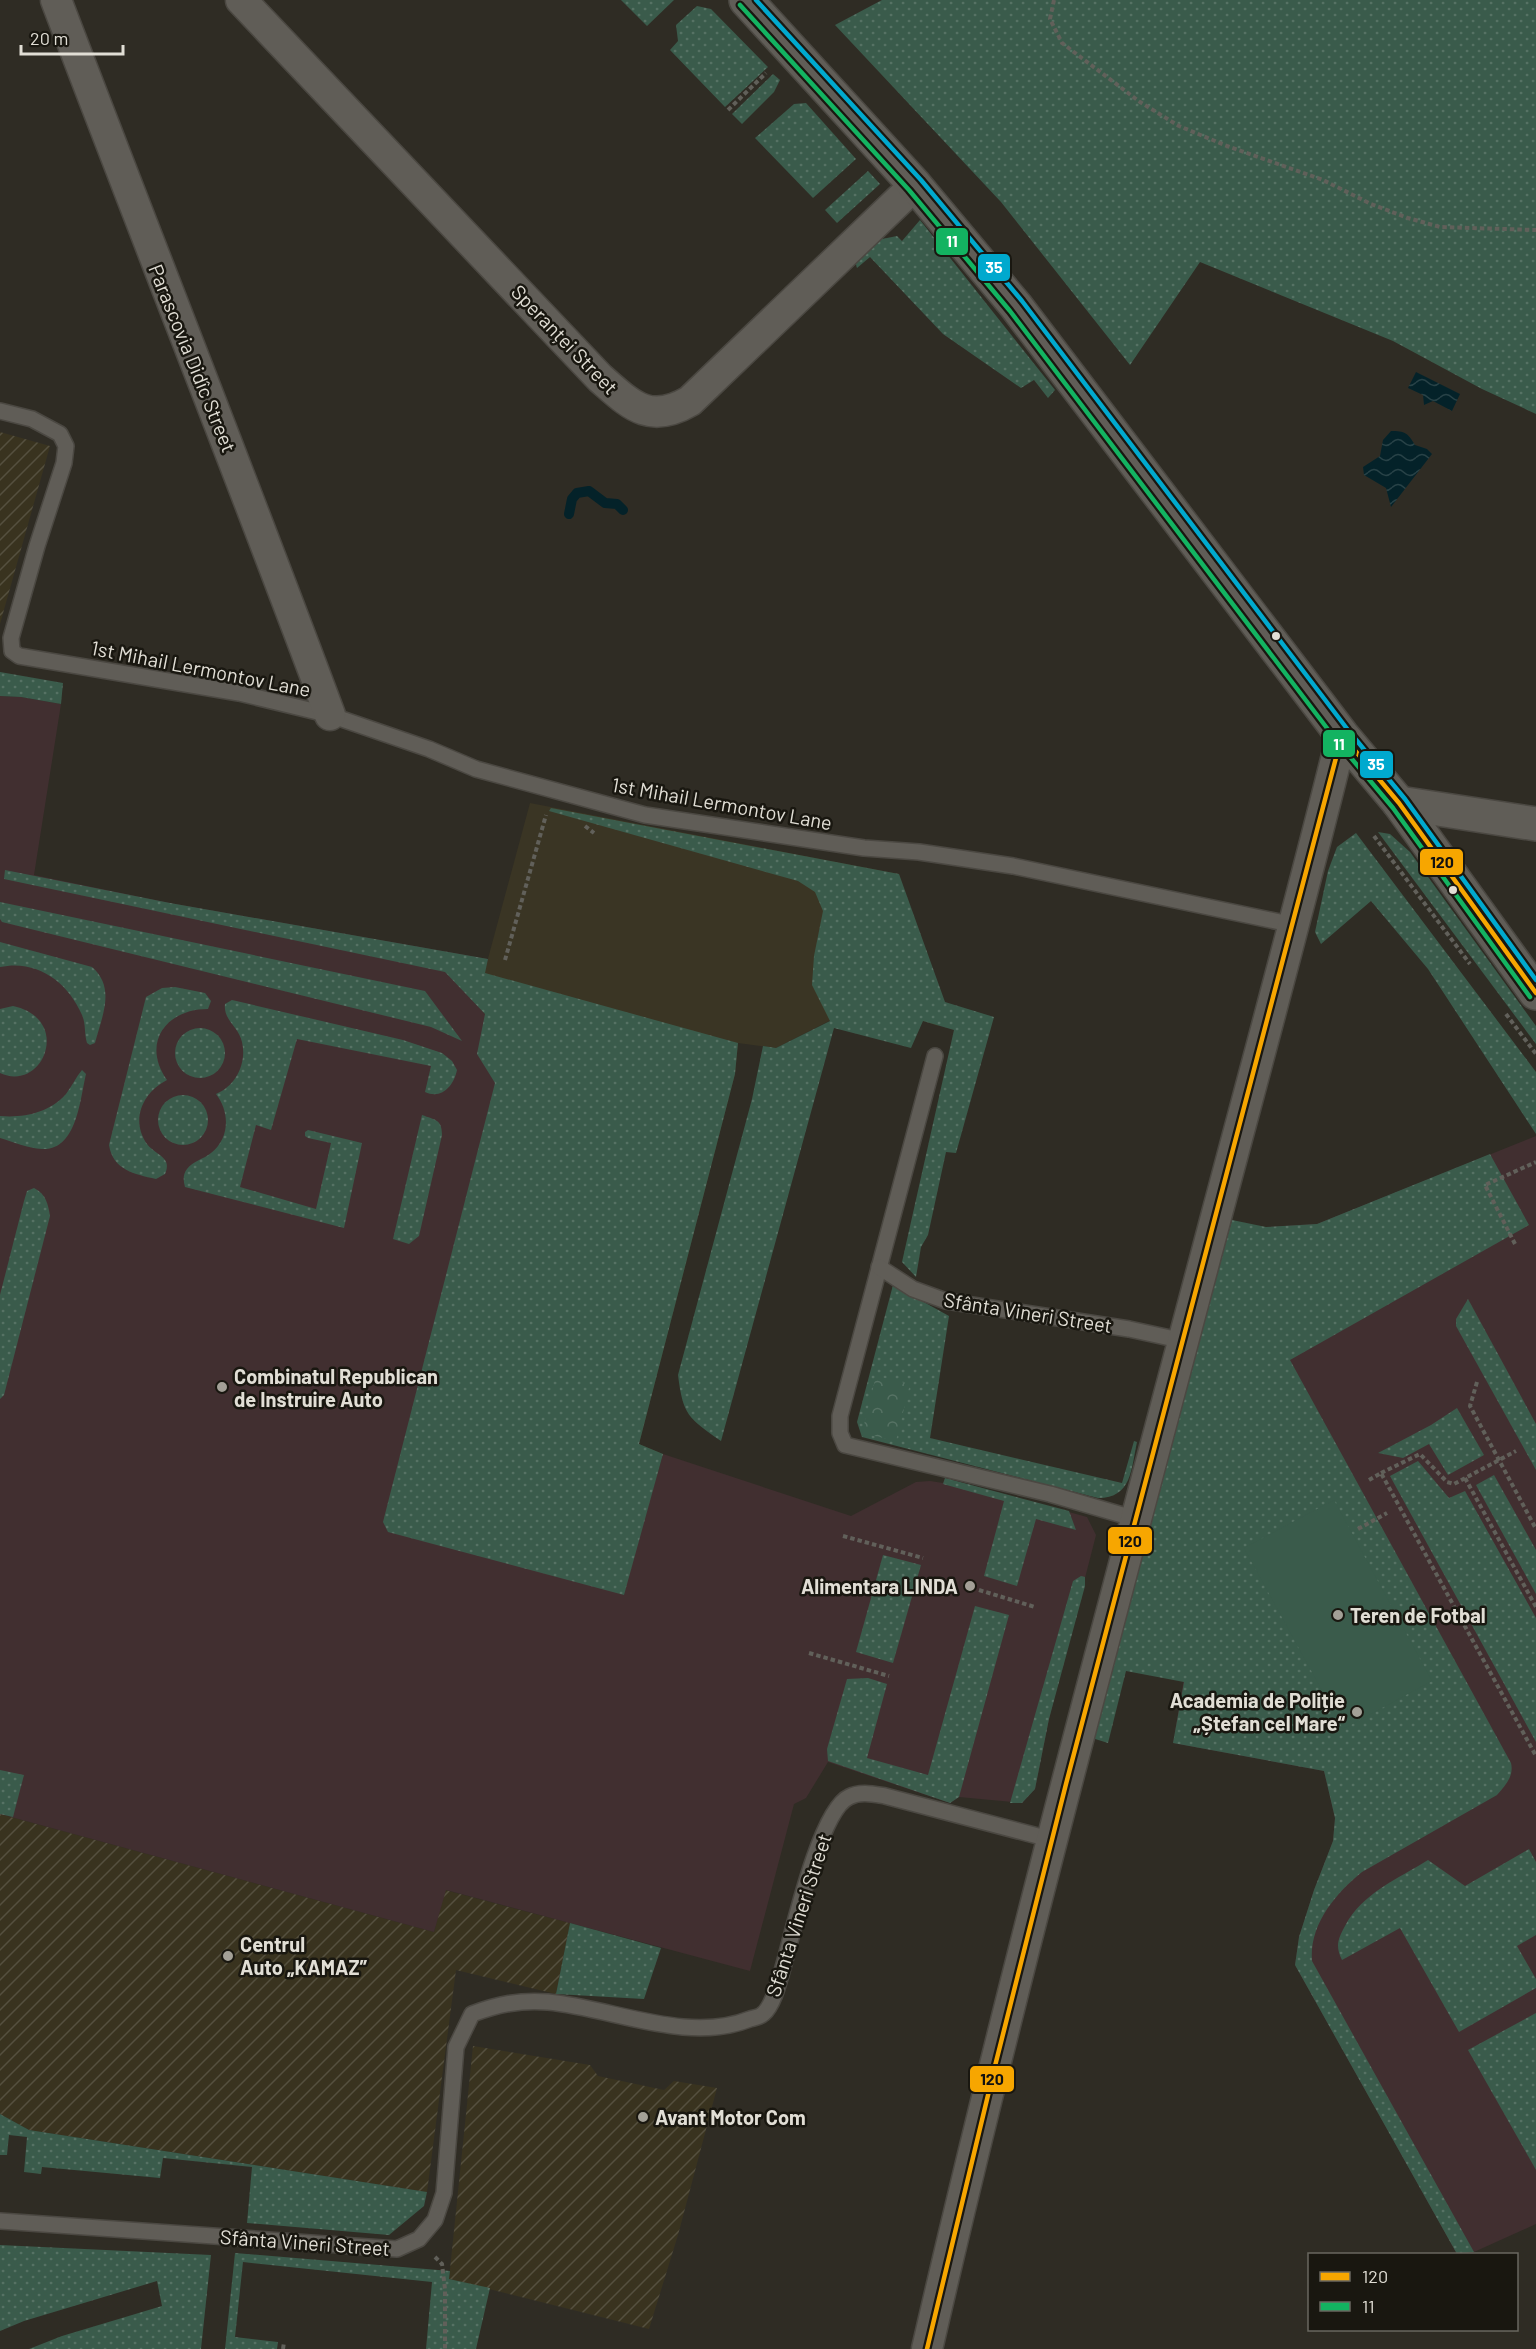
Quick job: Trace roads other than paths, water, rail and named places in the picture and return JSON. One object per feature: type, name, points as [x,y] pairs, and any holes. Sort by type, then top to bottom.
[{"type":"street","name":"Parascovia Didîc Street","points":[[56,0],[171,304],[245,486],[330,715]]},
{"type":"street","name":"Speranței Street","points":[[241,0],[600,378],[631,405],[644,411],[660,412],[676,409],[690,401],[915,185]]},
{"type":"street","points":[[746,0],[915,185],[1016,306],[1342,735],[1399,803],[1536,993]]},
{"type":"street","points":[[927,2349],[1053,1840],[1342,735]]},
{"type":"street","points":[[1399,803],[1536,825]]},
{"type":"lane","name":"1st Mihail Lermontov Lane","points":[[0,411],[32,419],[60,434],[66,446],[64,463],[11,638],[12,651],[19,656],[239,693],[330,715],[429,749],[476,769],[645,815],[864,848],[919,852],[1013,866],[1294,925]]},
{"type":"lane","points":[[935,1056],[840,1416],[840,1433],[845,1445],[1050,1494],[1136,1519]]},
{"type":"lane","name":"Sfânta Vineri Street","points":[[879,1267],[913,1289],[946,1301],[1129,1329],[1184,1341]]},
{"type":"lane","name":"Sfânta Vineri Street","points":[[0,2222],[397,2249],[419,2239],[435,2220],[444,2193],[456,2047],[472,2014],[505,2002],[548,2002],[693,2029],[738,2024],[763,2014],[776,1992],[825,1830],[833,1810],[848,1797],[864,1793],[885,1796],[1053,1840]]},
{"type":"water","points":[[1416,372],[1460,394],[1452,411],[1433,401],[1424,405],[1423,395],[1408,388]]},
{"type":"water","points":[[1391,431],[1406,434],[1415,445],[1427,449],[1432,454],[1391,507],[1386,488],[1364,475],[1363,467],[1380,456],[1383,440]]},
{"type":"waterway","points":[[569,514],[572,499],[577,493],[589,491],[605,503],[617,504],[623,510]]},
{"type":"place","name":"Combinatul Republican de Instruire Auto","points":[[222,1387]]},
{"type":"place","name":"Alimentara LINDA","points":[[970,1586]]},
{"type":"place","name":"Teren de Fotbal","points":[[1338,1615]]},
{"type":"place","name":"Academia de Poliție „Ștefan cel Mare“","points":[[1357,1712]]},
{"type":"place","name":"Centrul Auto „KAMAZ”","points":[[228,1956]]},
{"type":"place","name":"Avant Motor Com","points":[[643,2117]]}]
